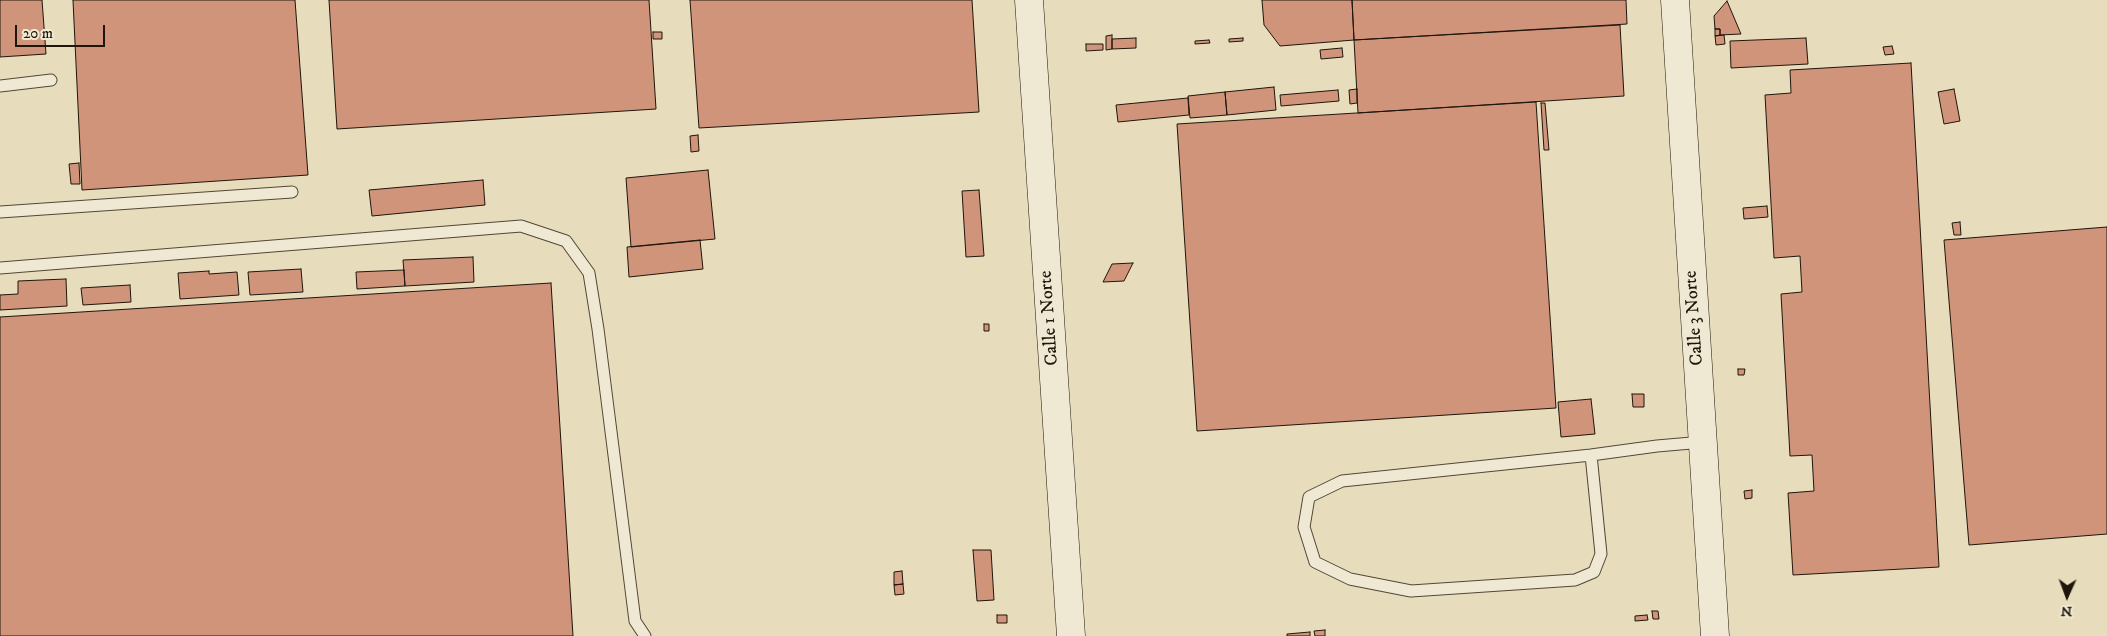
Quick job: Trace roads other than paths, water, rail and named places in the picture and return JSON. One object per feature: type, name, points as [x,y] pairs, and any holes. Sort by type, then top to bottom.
[{"type":"street","name":"Calle 1 Norte","points":[[1029,0],[1071,636]]},
{"type":"street","name":"Calle 3 Norte","points":[[1674,0],[1715,636]]},
{"type":"lane","points":[[0,86],[51,80]]},
{"type":"lane","points":[[0,212],[292,192]]},
{"type":"lane","points":[[0,268],[521,226],[566,241],[589,273],[635,621],[645,636]]},
{"type":"lane","points":[[1591,455],[1601,554],[1594,572],[1575,580],[1411,591],[1350,580],[1315,562],[1304,527],[1309,497],[1342,480],[1703,442]]}]
